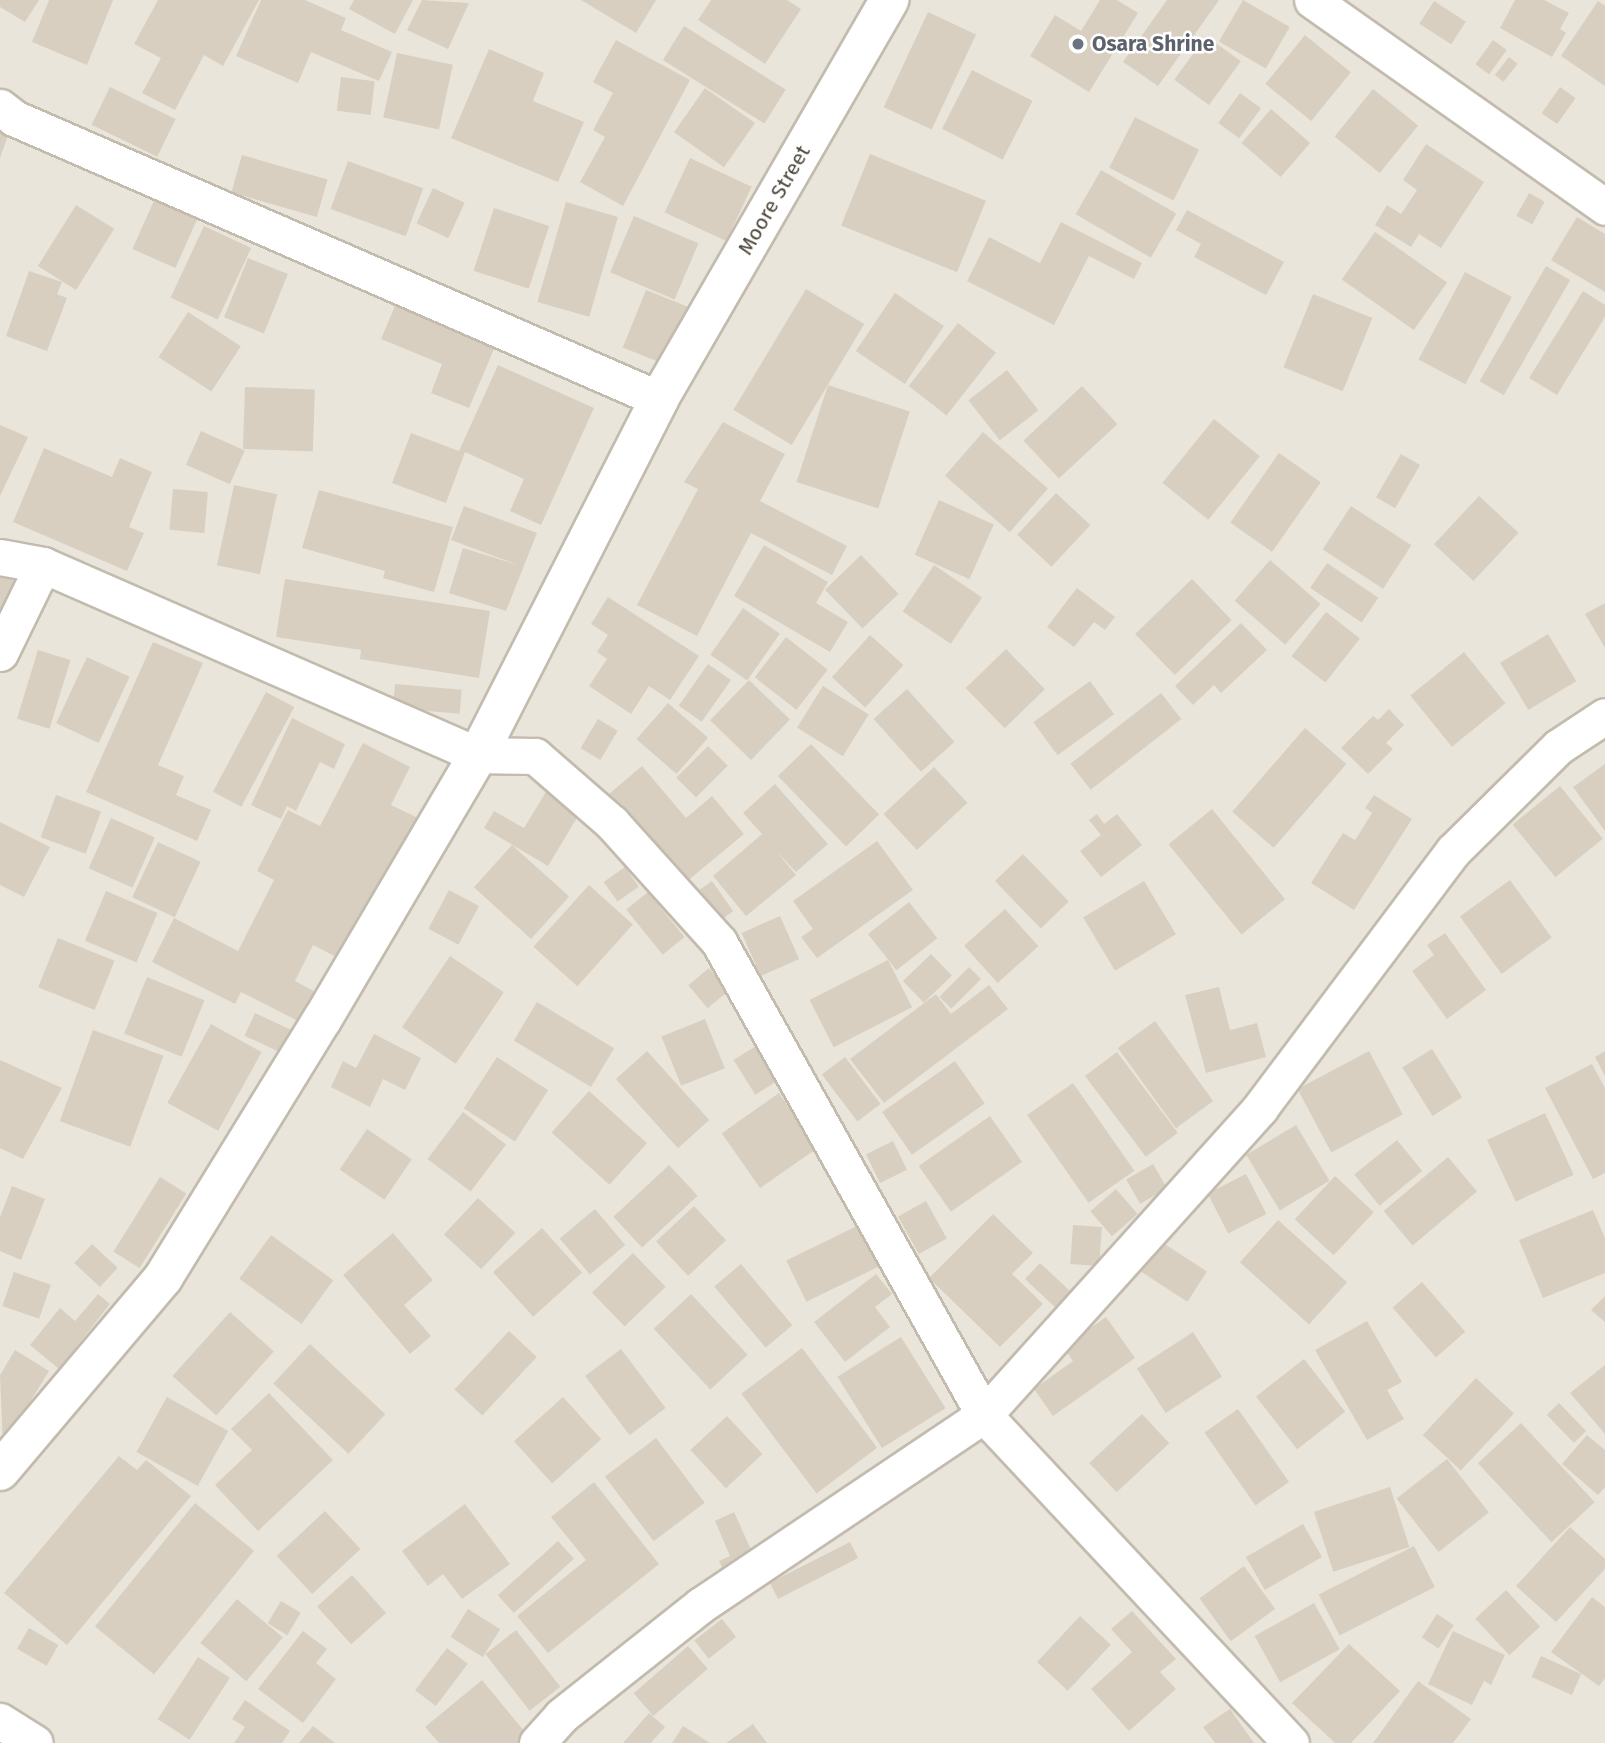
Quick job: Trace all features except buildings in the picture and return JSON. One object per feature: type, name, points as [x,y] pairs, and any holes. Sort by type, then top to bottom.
[{"type":"street","name":"Moore Street","points":[[0,1471],[163,1278],[478,755],[659,399],[889,0]]},
{"type":"street","points":[[1312,0],[1605,207]]},
{"type":"street","points":[[0,107],[14,118],[659,399]]},
{"type":"street","points":[[0,557],[43,565],[478,755],[535,756],[612,823],[719,942],[984,1415],[1291,1743]]},
{"type":"street","points":[[0,653],[43,565]]},
{"type":"street","points":[[537,1743],[561,1716],[701,1605],[984,1415],[1260,1108],[1453,850],[1558,747],[1605,716]]},
{"type":"street","points":[[0,1721],[35,1743]]},
{"type":"shaded area","points":[[0,0],[1605,0],[1605,1743],[0,1743]]},
{"type":"place","name":"Osara Shrine","points":[[1078,44]]}]
